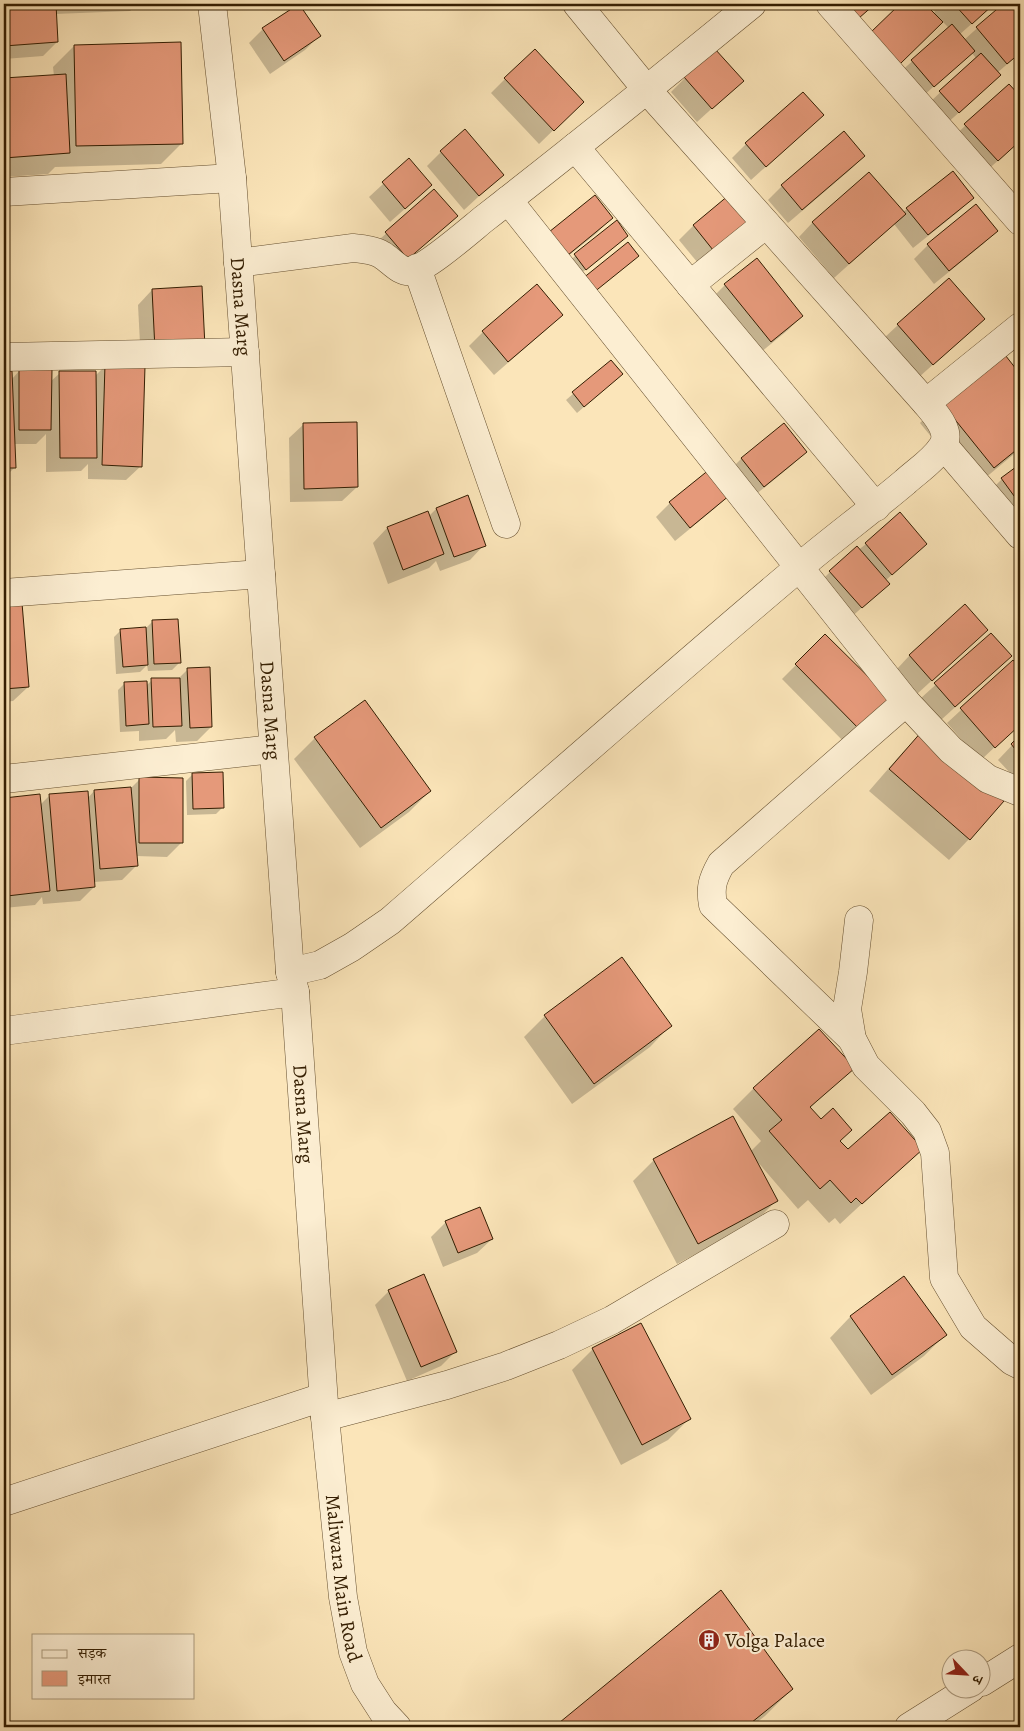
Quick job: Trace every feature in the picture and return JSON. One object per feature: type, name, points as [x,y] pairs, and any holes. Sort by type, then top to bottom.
[{"type":"street","name":"Dasna Marg","points":[[212,4],[232,178],[273,749],[324,1407]]},
{"type":"street","points":[[4,1031],[292,982],[352,947],[390,921],[658,687],[800,567],[876,507],[933,458],[944,446],[945,435],[941,422],[647,90],[577,4]]},
{"type":"street","points":[[238,263],[353,248],[381,254],[401,270],[410,271],[417,268],[428,262],[508,200],[752,4]]},
{"type":"street","points":[[830,4],[1020,221]]},
{"type":"street","points":[[575,147],[876,507]]},
{"type":"street","points":[[4,192],[232,178]]},
{"type":"street","points":[[508,200],[906,702],[950,750],[988,778],[1020,792]]},
{"type":"street","points":[[690,285],[766,224]]},
{"type":"street","points":[[417,268],[506,524]]},
{"type":"street","points":[[926,404],[1020,327]]},
{"type":"street","points":[[4,357],[244,352]]},
{"type":"street","points":[[944,446],[1020,535]]},
{"type":"street","points":[[4,593],[261,574]]},
{"type":"street","points":[[852,1039],[713,906],[710,892],[721,864],[906,702]]},
{"type":"street","points":[[4,779],[273,749]]},
{"type":"street","points":[[859,920],[847,1009],[852,1039],[866,1066],[913,1113],[927,1131],[935,1153],[944,1278],[973,1327],[1012,1361],[1020,1365]]},
{"type":"street","points":[[4,1502],[324,1407],[447,1385],[506,1366],[559,1345],[612,1320],[775,1224]]},
{"type":"street","name":"Maliwara Main Road","points":[[324,1407],[343,1597],[353,1652],[365,1684],[383,1712],[397,1727]]},
{"type":"street","points":[[992,1676],[1020,1658]]},
{"type":"street","points":[[909,1727],[955,1698]]},
{"type":"building","points":[[4,4],[56,4],[58,42],[4,46]]},
{"type":"building","points":[[299,4],[321,36],[284,61],[262,28]]},
{"type":"building","points":[[846,4],[875,4],[859,18]]},
{"type":"building","points":[[900,4],[925,4],[943,22],[900,64],[870,33]]},
{"type":"building","points":[[954,4],[994,4],[972,24]]},
{"type":"building","points":[[1003,4],[1020,4],[1020,53],[1007,64],[976,27]]},
{"type":"building","points":[[952,24],[975,51],[934,87],[911,60]]},
{"type":"building","points":[[181,42],[183,144],[76,146],[74,45]]},
{"type":"building","points":[[535,49],[584,102],[554,131],[504,78]]},
{"type":"building","points":[[715,49],[744,81],[712,109],[684,77]]},
{"type":"building","points":[[981,53],[1001,75],[959,113],[939,91]]},
{"type":"building","points":[[66,74],[70,153],[4,158],[4,78]]},
{"type":"building","points":[[1009,84],[1020,96],[1020,141],[998,161],[964,124]]},
{"type":"building","points":[[803,92],[824,115],[766,167],[745,143]]},
{"type":"building","points":[[465,129],[504,175],[479,196],[440,151]]},
{"type":"building","points":[[844,131],[865,156],[802,210],[781,185]]},
{"type":"building","points":[[409,158],[432,185],[405,209],[382,182]]},
{"type":"building","points":[[953,171],[974,198],[928,235],[906,208]]},
{"type":"building","points":[[869,172],[906,214],[849,264],[812,222]]},
{"type":"building","points":[[434,189],[458,216],[408,259],[385,232]]},
{"type":"building","points":[[595,195],[613,218],[568,255],[549,232]]},
{"type":"building","points":[[729,195],[754,225],[717,255],[693,225]]},
{"type":"building","points":[[976,204],[998,231],[949,271],[927,244]]},
{"type":"building","points":[[617,220],[628,236],[586,270],[574,254]]},
{"type":"building","points":[[628,242],[639,256],[593,293],[582,279]]},
{"type":"building","points":[[757,258],[803,316],[771,342],[724,284]]},
{"type":"building","points":[[949,278],[985,319],[933,365],[897,324]]},
{"type":"building","points":[[537,284],[563,315],[508,362],[482,331]]},
{"type":"building","points":[[202,286],[205,347],[155,350],[152,289]]},
{"type":"building","points":[[1002,351],[1020,374],[1020,447],[994,468],[940,401]]},
{"type":"building","points":[[611,360],[623,374],[584,407],[572,392]]},
{"type":"building","points":[[105,364],[145,366],[142,467],[102,465]]},
{"type":"building","points":[[19,369],[52,369],[51,430],[19,430]]},
{"type":"building","points":[[12,371],[16,468],[4,468],[4,372]]},
{"type":"building","points":[[59,371],[96,371],[97,458],[60,458]]},
{"type":"building","points":[[357,422],[358,487],[304,489],[303,423]]},
{"type":"building","points":[[784,423],[807,452],[764,487],[741,458]]},
{"type":"building","points":[[1020,464],[1020,498],[1017,500],[1001,478]]},
{"type":"building","points":[[710,469],[730,495],[690,528],[669,502]]},
{"type":"building","points":[[468,495],[486,546],[454,557],[436,508]]},
{"type":"building","points":[[428,511],[444,554],[403,570],[387,527]]},
{"type":"building","points":[[900,512],[927,544],[892,575],[865,543]]},
{"type":"building","points":[[857,546],[890,584],[862,608],[829,571]]},
{"type":"building","points":[[22,603],[29,687],[4,689],[4,605]]},
{"type":"building","points":[[965,604],[988,630],[932,681],[909,655]]},
{"type":"building","points":[[178,619],[181,663],[154,664],[152,620]]},
{"type":"building","points":[[146,627],[148,665],[123,667],[120,629]]},
{"type":"building","points":[[991,633],[1012,656],[955,707],[934,683]]},
{"type":"building","points":[[825,634],[896,704],[865,735],[795,664]]},
{"type":"building","points":[[1013,660],[1020,668],[1020,725],[995,748],[960,708]]},
{"type":"building","points":[[210,667],[212,727],[190,728],[187,668]]},
{"type":"building","points":[[151,678],[180,678],[182,726],[153,727]]},
{"type":"building","points":[[147,681],[149,724],[126,726],[124,682]]},
{"type":"building","points":[[365,700],[431,791],[381,828],[314,737]]},
{"type":"building","points":[[923,730],[1004,801],[970,840],[889,769]]},
{"type":"building","points":[[1020,735],[1020,755],[1011,744]]},
{"type":"building","points":[[223,772],[224,808],[193,809],[192,773]]},
{"type":"building","points":[[139,777],[183,778],[183,843],[139,843]]},
{"type":"building","points":[[131,787],[138,866],[100,869],[94,790]]},
{"type":"building","points":[[88,791],[95,887],[57,891],[49,794]]},
{"type":"building","points":[[40,794],[50,891],[7,896],[4,867],[4,798]]},
{"type":"building","points":[[622,957],[672,1026],[594,1084],[544,1015]]},
{"type":"building","points":[[819,1029],[855,1068],[810,1107],[821,1119],[833,1108],[852,1130],[840,1141],[848,1149],[890,1112],[923,1149],[862,1204],[856,1198],[851,1203],[830,1180],[820,1189],[769,1131],[782,1120],[753,1088]]},
{"type":"building","points":[[733,1116],[778,1201],[698,1244],[653,1159]]},
{"type":"building","points":[[480,1207],[493,1239],[458,1253],[445,1221]]},
{"type":"building","points":[[424,1274],[457,1352],[421,1367],[388,1290]]},
{"type":"building","points":[[904,1276],[947,1335],[892,1375],[850,1316]]},
{"type":"building","points":[[641,1323],[691,1419],[642,1445],[592,1348]]},
{"type":"building","name":"Volga Palace","points":[[721,1590],[793,1689],[746,1727],[554,1727]]},
{"type":"place","name":"Volga Palace","points":[[709,1640]]}]
